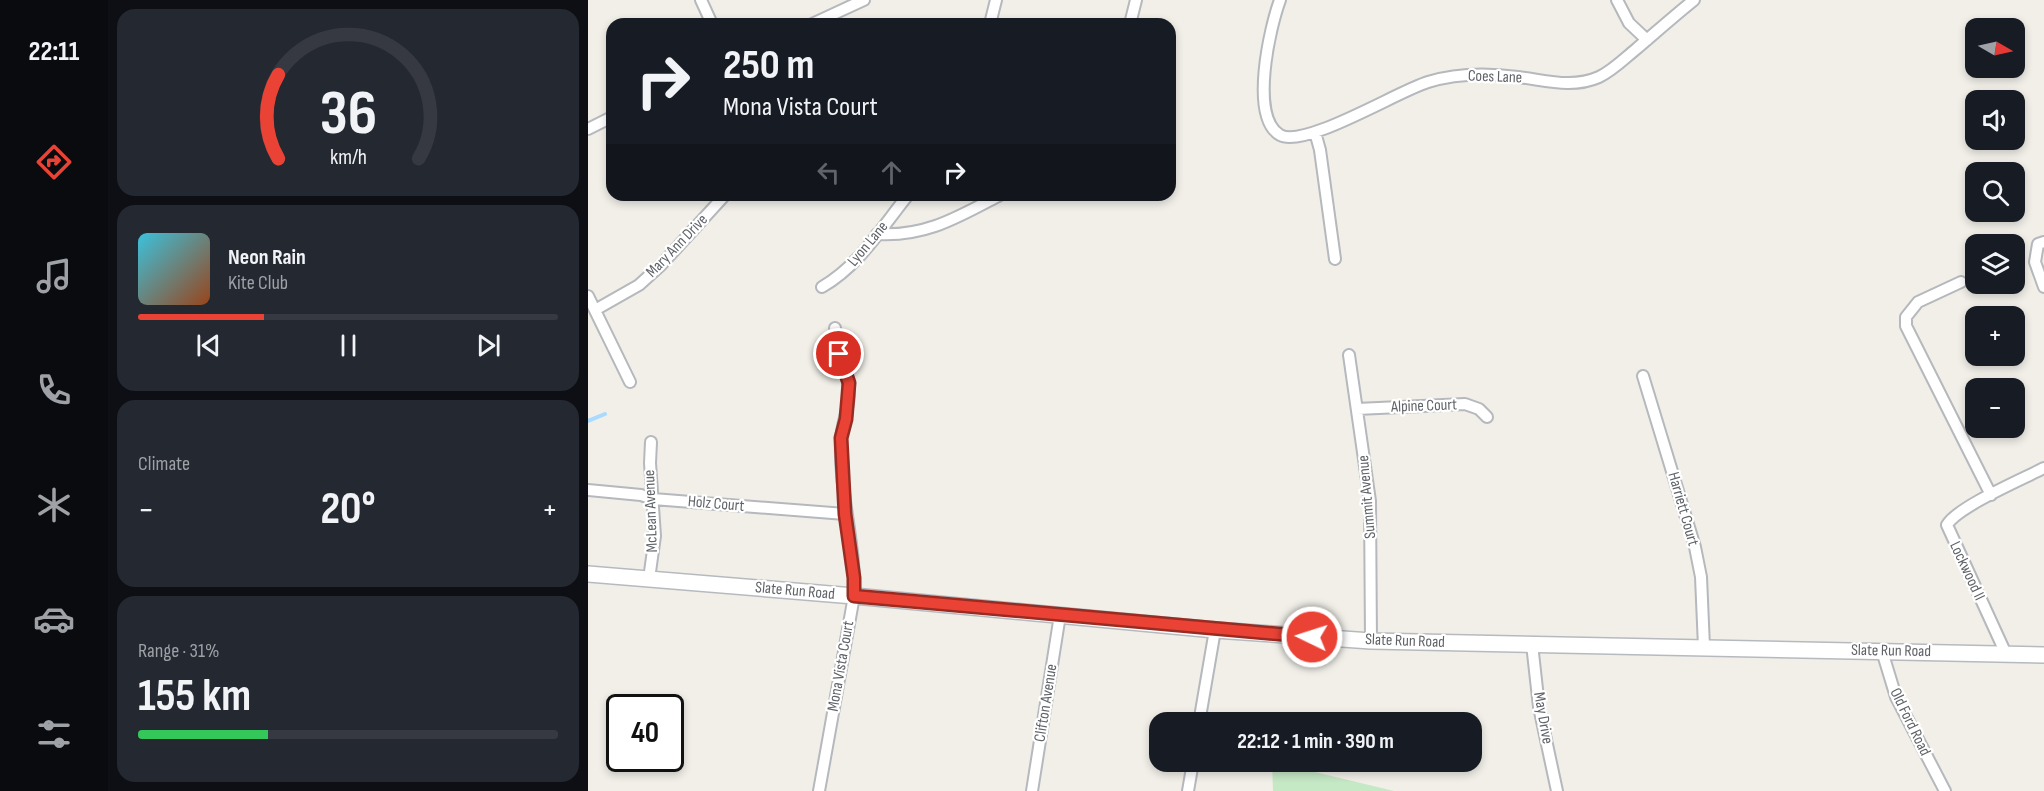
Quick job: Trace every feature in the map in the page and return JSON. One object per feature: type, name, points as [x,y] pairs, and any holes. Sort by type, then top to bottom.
[{"type":"street","points":[[701,0],[709,18]]},
{"type":"street","points":[[825,18],[864,0]]},
{"type":"street","points":[[992,18],[996,0]]},
{"type":"street","points":[[1132,18],[1136,0]]},
{"type":"street","name":"Coes Lane","points":[[1280,0],[1275,14],[1264,72],[1268,119],[1279,134],[1287,137],[1297,137],[1340,123],[1391,97],[1444,78],[1480,75],[1517,76],[1555,83],[1585,82],[1611,70],[1694,0]]},
{"type":"street","points":[[1617,0],[1629,23],[1647,40]]},
{"type":"street","points":[[588,129],[606,120]]},
{"type":"street","points":[[1315,132],[1320,150],[1335,259]]},
{"type":"street","name":"Mary Ann Drive","points":[[595,310],[639,285],[661,266],[720,201]]},
{"type":"street","name":"Lyon Lane","points":[[822,287],[855,262],[903,201]]},
{"type":"street","points":[[877,234],[893,235],[928,230],[946,224],[989,201]]},
{"type":"street","points":[[2044,242],[2038,244],[2035,262],[2044,287]]},
{"type":"street","points":[[1961,282],[1918,302],[1905,316],[1906,326],[1991,495]]},
{"type":"street","points":[[588,296],[630,382]]},
{"type":"street","name":"Mona Vista Court","points":[[819,791],[854,596],[854,578],[845,514],[841,438],[846,419],[849,383],[839,354],[835,328]]},
{"type":"street","name":"Summit Avenue","points":[[1349,355],[1370,501],[1371,641]]},
{"type":"street","name":"Harriett Court","points":[[1643,376],[1695,547],[1701,586],[1704,647]]},
{"type":"street","name":"Alpine Court","points":[[1357,409],[1465,404],[1479,409],[1487,417]]},
{"type":"street","name":"McLean Avenue","points":[[649,579],[655,536],[650,463],[651,442]]},
{"type":"street","name":"Lockwood II","points":[[2006,654],[1947,525],[1951,518],[2044,468]]},
{"type":"street","name":"Holz Court","points":[[588,490],[641,495],[653,499],[845,514]]},
{"type":"street","name":"Slate Run Road","points":[[588,574],[1215,630],[1371,641],[2044,655]]},
{"type":"street","name":"Clifton Avenue","points":[[1032,791],[1060,615]]},
{"type":"street","points":[[1201,712],[1215,630]]},
{"type":"street","name":"May Drive","points":[[1532,644],[1539,707],[1557,791]]},
{"type":"street","name":"Old Ford Road","points":[[1882,651],[1896,697],[1945,791]]},
{"type":"street","points":[[1188,791],[1191,772]]},
{"type":"green space","points":[[1272,772],[1315,772],[1394,791],[1273,791]]},
{"type":"waterway","points":[[588,421],[605,414]]},
{"type":"route","points":[[839,354],[849,383],[846,419],[841,438],[841,457],[854,596],[1312,637]]}]
